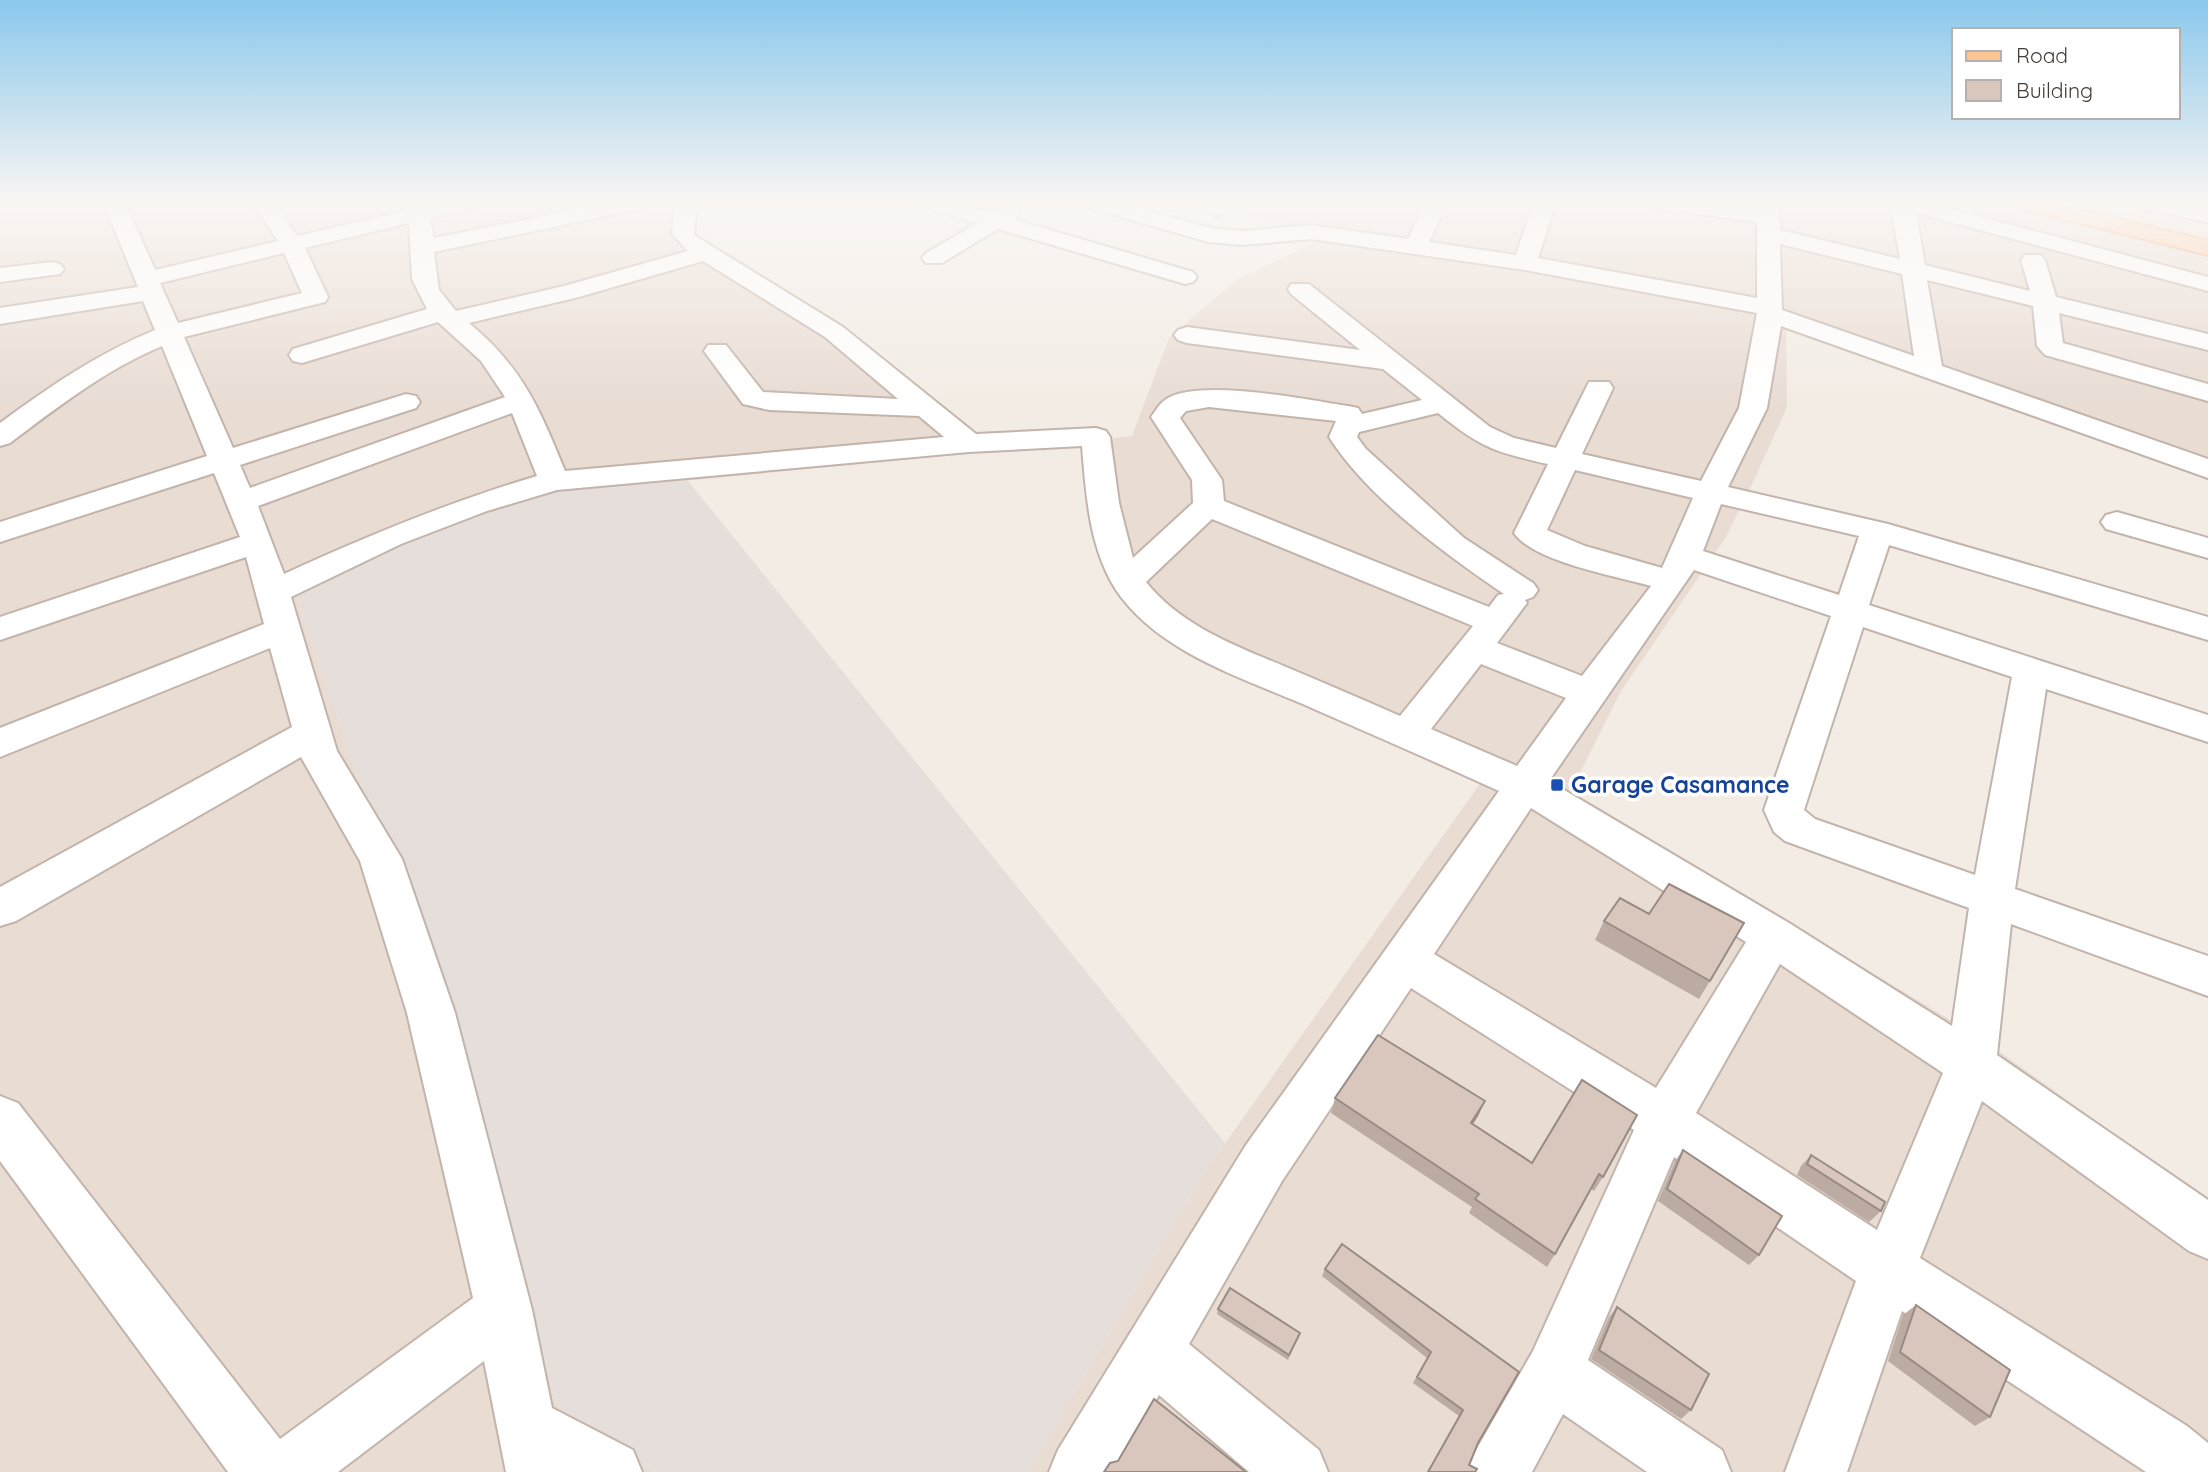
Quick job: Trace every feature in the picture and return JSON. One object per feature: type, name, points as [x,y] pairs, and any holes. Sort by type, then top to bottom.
[{"type":"street","points":[[0,275],[37,271]]},
{"type":"street","points":[[143,271],[258,542],[310,734],[382,859],[431,1013],[504,1310],[531,1449],[611,1472]]},
{"type":"street","points":[[0,316],[149,285],[200,271]]},
{"type":"street","points":[[0,437],[78,378],[117,355],[170,333],[316,297],[304,271]]},
{"type":"street","points":[[425,271],[427,290],[447,316],[496,362],[520,401],[554,481]]},
{"type":"street","points":[[557,271],[553,275],[570,292]]},
{"type":"street","points":[[622,271],[627,276]]},
{"type":"street","points":[[302,355],[447,316],[570,292],[645,271]]},
{"type":"street","points":[[735,271],[834,332],[970,443]]},
{"type":"street","points":[[1167,271],[1185,277]]},
{"type":"street","points":[[1564,271],[1769,311],[2208,469]]},
{"type":"street","points":[[1080,1472],[1264,1163],[1589,693],[1678,569],[1710,493],[1753,408],[1769,311],[1769,271]]},
{"type":"street","points":[[1916,271],[1929,368]]},
{"type":"street","points":[[1919,271],[2208,342]]},
{"type":"street","points":[[2036,271],[2045,302],[2050,346],[2054,349],[2208,393]]},
{"type":"street","points":[[2158,271],[2208,284]]},
{"type":"street","points":[[1300,289],[1492,440],[1563,461],[1877,531],[2208,629]]},
{"type":"street","points":[[1187,335],[1350,393]]},
{"type":"street","points":[[717,351],[753,398],[769,402],[926,408]]},
{"type":"street","points":[[1394,362],[1350,393],[1343,437],[1355,456],[1453,545],[1521,590]]},
{"type":"street","points":[[1599,388],[1530,533],[1534,539],[1555,547],[1678,569],[1853,612],[2208,729]]},
{"type":"street","points":[[1129,580],[1208,506],[1208,480],[1196,461],[1183,449],[1165,417],[1177,405],[1199,400],[1350,393],[1445,403]]},
{"type":"street","points":[[241,502],[520,401]]},
{"type":"street","points":[[0,532],[406,402]]},
{"type":"street","points":[[808,404],[818,457]]},
{"type":"street","points":[[0,743],[278,611],[390,537],[476,504],[554,481],[970,443],[1096,437],[1106,529],[1120,566],[1144,603],[1163,619],[1212,649],[1526,786],[1773,936],[1970,1065],[2208,1232]]},
{"type":"street","points":[[1208,506],[1485,635],[1589,693]]},
{"type":"street","points":[[2117,522],[2208,548]]},
{"type":"street","points":[[1877,531],[1853,612],[1784,810],[1789,821],[1800,830],[2208,976]]},
{"type":"street","points":[[0,629],[258,542]]},
{"type":"street","points":[[1408,733],[1555,547]]},
{"type":"street","points":[[1816,1472],[1888,1270],[1970,1065],[1992,899],[2031,670]]},
{"type":"street","points":[[0,908],[310,734]]},
{"type":"street","points":[[1498,1472],[1554,1372],[1664,1121],[1773,936]]},
{"type":"street","points":[[1405,960],[1664,1121],[2173,1464]]},
{"type":"street","points":[[0,1120],[267,1472]]},
{"type":"street","points":[[286,1472],[504,1310]]},
{"type":"street","points":[[1152,1351],[1297,1472]]},
{"type":"street","points":[[1554,1372],[1700,1472]]},
{"type":"shaded area","points":[[0,271],[748,271],[849,337],[971,453],[611,488],[528,493],[294,589],[461,1077],[561,1418],[656,1472],[0,1472]]},
{"type":"shaded area","points":[[1255,271],[2208,271],[2208,480],[1786,325],[1787,407],[1753,482],[1726,537],[1621,691],[1571,791],[1982,1039],[2208,1201],[2208,1472],[1028,1472],[1202,1176],[1484,778],[1134,609],[1101,559],[1092,519],[1083,442],[1132,436],[1169,338],[1236,280]]},
{"type":"shaded area","points":[[688,481],[1225,1143],[1202,1176],[1028,1472],[656,1472],[561,1418],[461,1077],[294,589],[404,537],[528,493]]},
{"type":"building","points":[[1669,884],[1744,923],[1710,981],[1604,921],[1620,898],[1649,914]]},
{"type":"building","points":[[1378,1035],[1485,1101],[1471,1123],[1532,1163],[1582,1080],[1637,1115],[1603,1177],[1599,1174],[1555,1254],[1475,1199],[1479,1194],[1335,1098]]},
{"type":"building","points":[[1683,1150],[1782,1216],[1759,1255],[1667,1189]]},
{"type":"building","points":[[1811,1155],[1885,1202],[1881,1211],[1807,1164]]},
{"type":"building","points":[[1342,1244],[1519,1372],[1478,1443],[1469,1465],[1477,1469],[1475,1472],[1428,1472],[1463,1410],[1417,1377],[1431,1352],[1325,1269]]},
{"type":"building","points":[[1230,1288],[1300,1333],[1289,1355],[1218,1309]]},
{"type":"building","points":[[1916,1305],[2010,1370],[1990,1417],[1900,1352]]},
{"type":"building","points":[[1617,1307],[1709,1374],[1691,1410],[1599,1350]]},
{"type":"building","points":[[1154,1399],[1246,1472],[1104,1472],[1110,1463],[1118,1461]]},
{"type":"place","name":"Garage Casamance","points":[[1557,785]]}]
